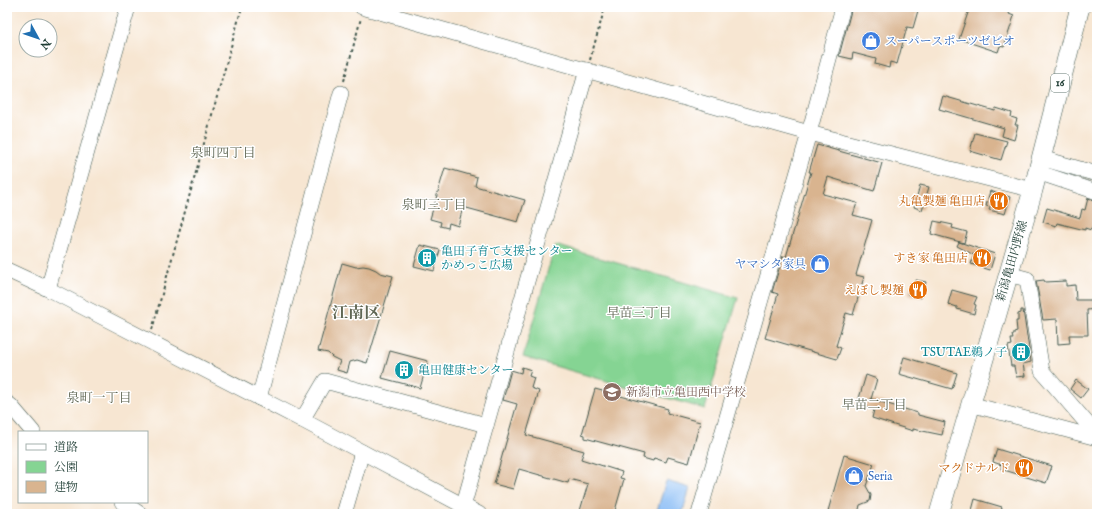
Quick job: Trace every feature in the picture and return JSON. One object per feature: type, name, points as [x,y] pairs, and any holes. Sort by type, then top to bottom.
[{"type":"main road","name":"新潟亀田内野線","points":[[939,514],[1039,165],[1080,7]]},
{"type":"street","points":[[48,289],[128,7]]},
{"type":"street","points":[[363,7],[809,133],[1032,190]]},
{"type":"street","points":[[699,514],[809,133],[843,7]]},
{"type":"street","points":[[462,510],[587,70]]},
{"type":"street","points":[[259,398],[341,93]]},
{"type":"street","points":[[1039,165],[1097,174]]},
{"type":"street","points":[[1039,165],[1097,192]]},
{"type":"street","points":[[7,270],[48,289],[302,420],[362,452],[462,510],[479,514]]},
{"type":"street","points":[[1008,274],[1026,279],[1042,371],[1097,435]]},
{"type":"street","points":[[302,420],[325,381],[486,425]]},
{"type":"street","points":[[7,403],[32,431]]},
{"type":"street","points":[[970,404],[1097,438]]},
{"type":"street","points":[[344,514],[362,452]]},
{"type":"street","points":[[124,503],[140,514]]},
{"type":"path","points":[[149,341],[242,7]]},
{"type":"path","points":[[341,93],[363,7]]},
{"type":"path","points":[[587,70],[605,7]]},
{"type":"green space","points":[[555,245],[738,298],[705,409],[523,357]]},
{"type":"water","points":[[666,481],[690,488],[682,514],[656,514]]},
{"type":"building","name":"スーパースポーツゼビオ","points":[[852,7],[919,7],[913,28],[907,27],[897,64],[890,62],[889,68],[875,64],[876,59],[853,53],[852,59],[839,56]]},
{"type":"building","points":[[970,7],[1011,7],[1009,14],[1014,16],[1004,47],[1000,46],[998,52],[959,39]]},
{"type":"building","points":[[943,96],[995,111],[996,108],[1012,113],[1011,117],[1017,119],[1015,125],[1018,125],[1014,140],[1002,136],[1004,128],[939,109]]},
{"type":"building","points":[[975,133],[1007,141],[1001,160],[970,151]]},
{"type":"building","name":"ヤマシタ家具","points":[[817,145],[882,163],[874,191],[828,177],[823,194],[857,203],[853,215],[872,220],[856,275],[864,277],[853,315],[846,313],[836,346],[841,348],[837,359],[765,338],[778,294],[772,292],[783,256],[786,257],[811,172],[809,172]]},
{"type":"building","points":[[445,168],[477,177],[475,186],[525,200],[518,222],[463,207],[458,226],[449,223],[448,228],[440,226],[441,222],[430,219]]},
{"type":"building","points":[[920,185],[929,187],[922,210],[914,207]]},
{"type":"building","points":[[990,191],[1010,197],[1005,214],[989,210],[990,207],[986,206]]},
{"type":"building","points":[[1088,198],[1097,201],[1097,226],[1093,225],[1091,230],[1085,228],[1085,230],[1057,223],[1056,226],[1043,222],[1047,208],[1080,218],[1082,209],[1085,210]]},
{"type":"building","points":[[934,221],[953,225],[952,228],[967,232],[964,243],[931,234]]},
{"type":"building","points":[[959,242],[995,254],[990,270],[971,264],[974,255],[957,246]]},
{"type":"building","name":"亀田子育て支援センター かめっこ広場","points":[[420,245],[440,250],[434,271],[414,266]]},
{"type":"building","points":[[342,263],[356,267],[369,267],[380,273],[393,276],[367,363],[357,360],[350,362],[347,373],[337,370],[340,361],[328,353],[318,351]]},
{"type":"building","points":[[916,280],[926,282],[921,298],[908,294],[911,285],[914,286]]},
{"type":"building","points":[[1044,280],[1045,282],[1066,281],[1066,286],[1075,285],[1076,300],[1095,300],[1096,309],[1087,310],[1088,335],[1069,335],[1070,343],[1058,344],[1057,319],[1043,320],[1036,281]]},
{"type":"building","points":[[952,290],[977,297],[974,304],[976,305],[974,314],[957,309],[957,307],[948,304]]},
{"type":"building","name":"TSUTAE鵜ノ子","points":[[1021,310],[1023,310],[1031,362],[1023,364],[1025,376],[1016,377],[1014,366],[1011,366],[1008,346],[1012,345],[1012,335],[1014,335],[1014,332],[1017,331],[1016,321],[1018,321],[1018,314],[1021,313]]},
{"type":"building","name":"亀田健康センター","points":[[390,351],[428,361],[420,388],[382,378]]},
{"type":"building","points":[[904,357],[957,373],[952,389],[899,374]]},
{"type":"building","points":[[522,367],[531,370],[529,376],[534,378],[531,388],[539,391],[526,435],[584,451],[581,459],[622,472],[620,478],[624,479],[614,514],[579,514],[588,484],[569,479],[568,483],[519,469],[513,489],[494,484],[517,404],[503,400],[511,370],[521,373]]},
{"type":"building","points":[[866,375],[877,379],[871,399],[918,413],[918,415],[945,422],[942,435],[913,429],[913,431],[872,418],[874,410],[857,405]]},
{"type":"building","points":[[1076,380],[1088,389],[1081,398],[1070,389]]},
{"type":"building","points":[[595,389],[668,409],[667,413],[700,422],[689,463],[668,457],[666,462],[654,458],[653,461],[643,458],[644,454],[585,438],[585,435],[582,434]]},
{"type":"building","points":[[997,449],[1052,466],[1046,483],[1001,469],[1002,465],[993,462]]},
{"type":"building","name":"Seria","points":[[844,455],[874,464],[866,486],[871,495],[870,501],[860,505],[858,514],[838,514],[828,511]]},
{"type":"building","points":[[975,499],[1002,507],[1000,514],[971,514]]},
{"type":"place","name":"スーパースポーツゼビオ","points":[[871,41]]},
{"type":"place","name":"丸亀製麺 亀田店","points":[[999,201]]},
{"type":"place","name":"亀田子育て支援センター かめっこ広場","points":[[427,258]]},
{"type":"place","name":"すき家 亀田店","points":[[982,258]]},
{"type":"place","name":"ヤマシタ家具","points":[[820,264]]},
{"type":"place","name":"えぼし製麺","points":[[918,290]]},
{"type":"place","name":"TSUTAE鵜ノ子","points":[[1021,352]]},
{"type":"place","name":"亀田健康センター","points":[[404,370]]},
{"type":"place","name":"新潟市立亀田西中学校","points":[[612,392]]},
{"type":"place","name":"マクドナルド","points":[[1024,468]]},
{"type":"place","name":"Seria","points":[[854,476]]},
{"type":"district","name":"泉町四丁目","points":[[223,153]]},
{"type":"district","name":"泉町三丁目","points":[[434,205]]},
{"type":"district","name":"早苗三丁目","points":[[639,313]]},
{"type":"district","name":"江南区","points":[[356,314]]},
{"type":"district","name":"泉町一丁目","points":[[99,398]]},
{"type":"district","name":"早苗二丁目","points":[[874,405]]}]
